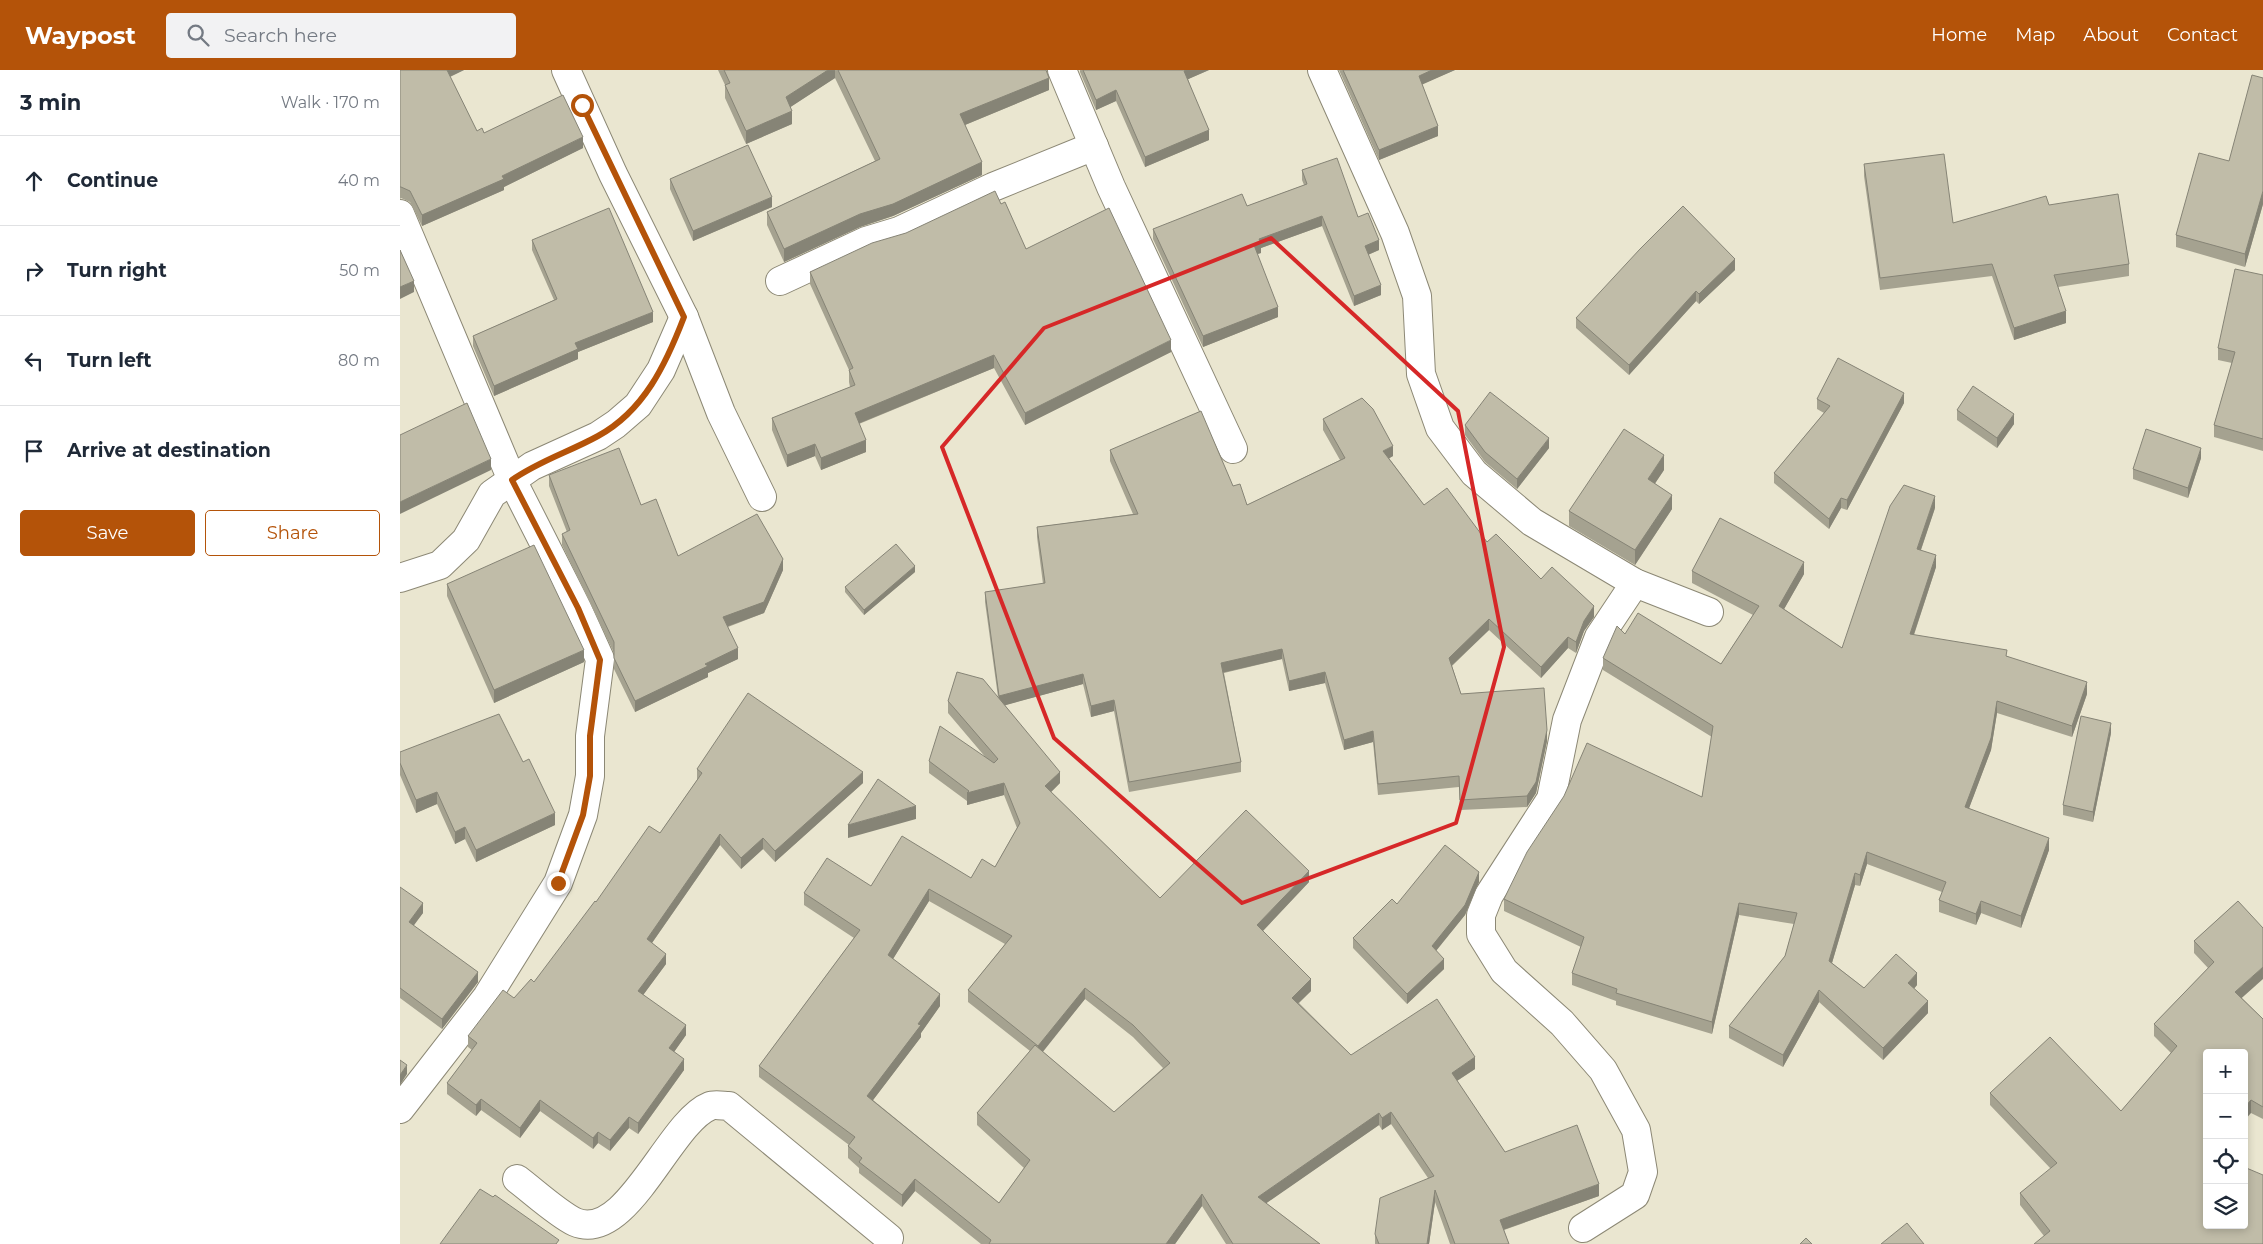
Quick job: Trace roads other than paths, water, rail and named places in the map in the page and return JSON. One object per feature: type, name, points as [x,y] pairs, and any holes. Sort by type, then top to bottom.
[{"type":"street","points":[[566,70],[613,174],[684,317],[721,413],[762,496]]},
{"type":"street","points":[[1062,70],[1094,146],[1233,449]]},
{"type":"street","points":[[1322,70],[1395,233],[1417,296],[1422,374],[1440,428],[1474,473],[1532,522],[1635,583],[1709,612]]},
{"type":"street","points":[[780,281],[866,241],[899,230],[993,187],[1094,146]]},
{"type":"street","points":[[400,214],[512,480],[578,608],[600,660],[590,736],[590,776],[583,815],[558,883],[487,997],[400,1109]]},
{"type":"street","points":[[400,578],[440,565],[466,540],[492,494],[532,466],[598,436],[616,424],[638,404],[661,370],[684,317]]},
{"type":"street","points":[[1583,1228],[1635,1195],[1643,1172],[1636,1130],[1603,1070],[1562,1023],[1504,971],[1480,934],[1480,915],[1489,895],[1551,799],[1567,720],[1599,637],[1635,583]]},
{"type":"street","points":[[517,1179],[576,1222],[597,1225],[617,1214],[694,1118],[711,1105],[729,1106],[890,1242]]}]
